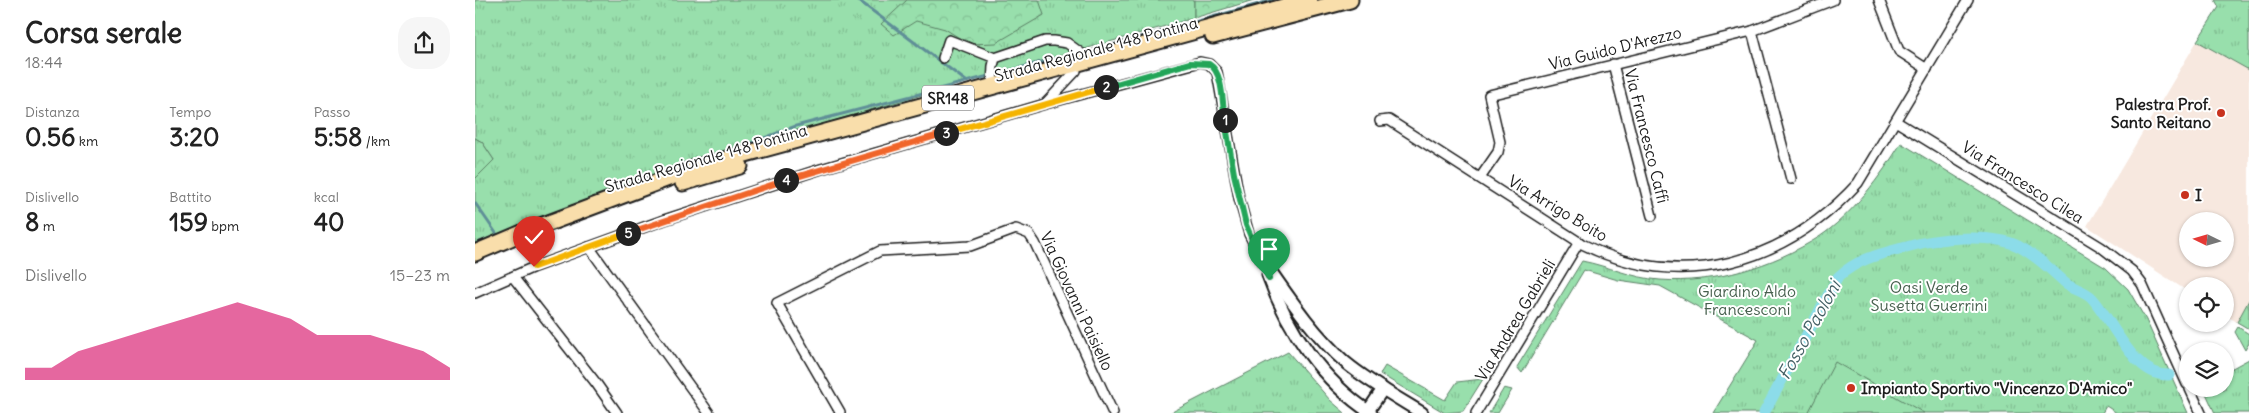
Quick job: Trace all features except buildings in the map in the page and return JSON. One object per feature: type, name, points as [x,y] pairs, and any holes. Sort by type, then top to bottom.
[{"type":"main road","name":"Strada Regionale 148 Pontina","points":[[475,254],[698,167],[1309,0]]},
{"type":"main road","name":"Strada Regionale 148 Pontina","points":[[592,208],[1077,71],[1350,0]]},
{"type":"street","name":"Via Guido D'Arezzo","points":[[1480,178],[1498,152],[1500,142],[1489,94],[1752,31],[1833,0]]},
{"type":"street","points":[[1879,0],[1899,51],[1927,69]]},
{"type":"street","name":"Via Arrigo Boito","points":[[1380,121],[1389,120],[1579,242],[1602,254],[1628,263],[1653,267],[1700,268],[1727,264],[1785,243],[1836,208],[1858,183],[1897,122],[1967,0]]},
{"type":"street","points":[[1752,31],[1791,179]]},
{"type":"street","points":[[943,58],[949,40],[994,62]]},
{"type":"street","name":"Strada Regionale 148 Pontina","points":[[992,86],[994,62],[1045,42],[1067,43],[1089,59]]},
{"type":"street","points":[[475,293],[513,276],[664,220],[821,169],[1190,63],[1200,62],[1213,66],[1219,82],[1239,198],[1249,234],[1262,259],[1280,306],[1299,340],[1329,376],[1369,412],[1383,389]]},
{"type":"street","name":"Via Francesco Caffi","points":[[1613,64],[1652,216]]},
{"type":"street","points":[[1045,104],[1077,71]]},
{"type":"street","name":"Via Francesco Cilea","points":[[1897,122],[2101,247],[2132,271],[2151,300],[2179,364]]},
{"type":"street","name":"Via Giovanni Paisiello","points":[[841,412],[777,303],[880,251],[970,246],[1016,229],[1029,234],[1035,243],[1113,413]]},
{"type":"street","name":"Via Andrea Gabrieli","points":[[1476,413],[1579,242]]},
{"type":"street","points":[[589,247],[709,413]]},
{"type":"street","points":[[1262,259],[1300,314],[1324,341],[1350,366],[1422,413]]},
{"type":"street","points":[[513,276],[617,413]]},
{"type":"street","points":[[2194,397],[2201,413]]},
{"type":"shaded area","points":[[2197,41],[2249,70],[2249,300],[2237,322],[2234,320],[2234,277],[2179,277],[2179,286],[2087,226]]},
{"type":"green space","points":[[475,0],[1194,0],[1194,18],[922,95],[741,149],[563,210],[475,244],[475,179],[494,160],[482,142],[475,138]]},
{"type":"green space","points":[[907,0],[1039,0],[1044,15],[996,43],[969,44],[945,29],[916,21],[894,35],[881,24]]},
{"type":"green space","points":[[1194,0],[1254,0],[1194,18]]},
{"type":"green space","points":[[2215,0],[2249,0],[2249,70],[2197,41],[2219,7]]},
{"type":"green space","points":[[475,138],[482,142],[494,160],[475,179]]},
{"type":"green space","name":"Oasi Verde Susetta Guerrini","points":[[1901,143],[2106,268],[2128,289],[2146,320],[2179,393],[2179,397],[2181,397],[2188,413],[2117,413],[2106,406],[2102,413],[1713,413],[1758,340],[1660,286],[1618,280],[1584,270],[1522,373],[1517,367],[1582,261],[1640,277],[1660,280],[1701,279],[1743,271],[1782,257],[1819,237],[1843,218],[1885,168]]},
{"type":"green space","points":[[2249,300],[2249,329],[2237,322]]},
{"type":"green space","points":[[2238,327],[2249,334],[2249,343],[2245,350],[2235,332]]},
{"type":"green space","points":[[1288,352],[1330,400],[1345,413],[1170,413]]},
{"type":"green space","points":[[2249,359],[2249,413],[2215,413],[2208,397],[2234,397],[2234,367]]},
{"type":"green space","name":"Impianto Sportivo \"Vincenzo D'Amico\"","points":[[1835,362],[1924,413],[1808,413]]},
{"type":"green space","points":[[1385,366],[1445,400],[1457,382],[1483,379],[1463,411],[1445,413],[1380,374]]},
{"type":"green space","points":[[1504,388],[1512,390],[1498,413],[1489,413]]},
{"type":"waterway","points":[[858,0],[966,81]]},
{"type":"waterway","points":[[1102,48],[1273,0]]},
{"type":"waterway","points":[[727,152],[796,126],[1058,58]]},
{"type":"waterway","points":[[475,203],[498,236]]},
{"type":"waterway","points":[[475,244],[491,238]]},
{"type":"waterway","name":"Fosso Paoloni","points":[[1764,413],[1838,277],[1854,265],[1872,257],[1921,243],[1949,239],[1994,239],[2007,242],[2025,250],[2066,283],[2092,298],[2125,346],[2145,367],[2157,373],[2169,375]]},
{"type":"place","name":"Palestra Prof. Santo Reitano","points":[[2221,113]]},
{"type":"place","name":"I","points":[[2185,195]]},
{"type":"place","name":"Impianto Sportivo \"Vincenzo D'Amico\"","points":[[1851,388]]},
{"type":"route","points":[[534,267],[664,220],[821,169],[1190,63],[1200,62],[1213,66],[1217,72],[1239,198],[1249,234],[1262,259],[1269,279]]},
{"type":"park label","name":"Giardino Aldo Francesconi","points":[[1747,300]]}]
